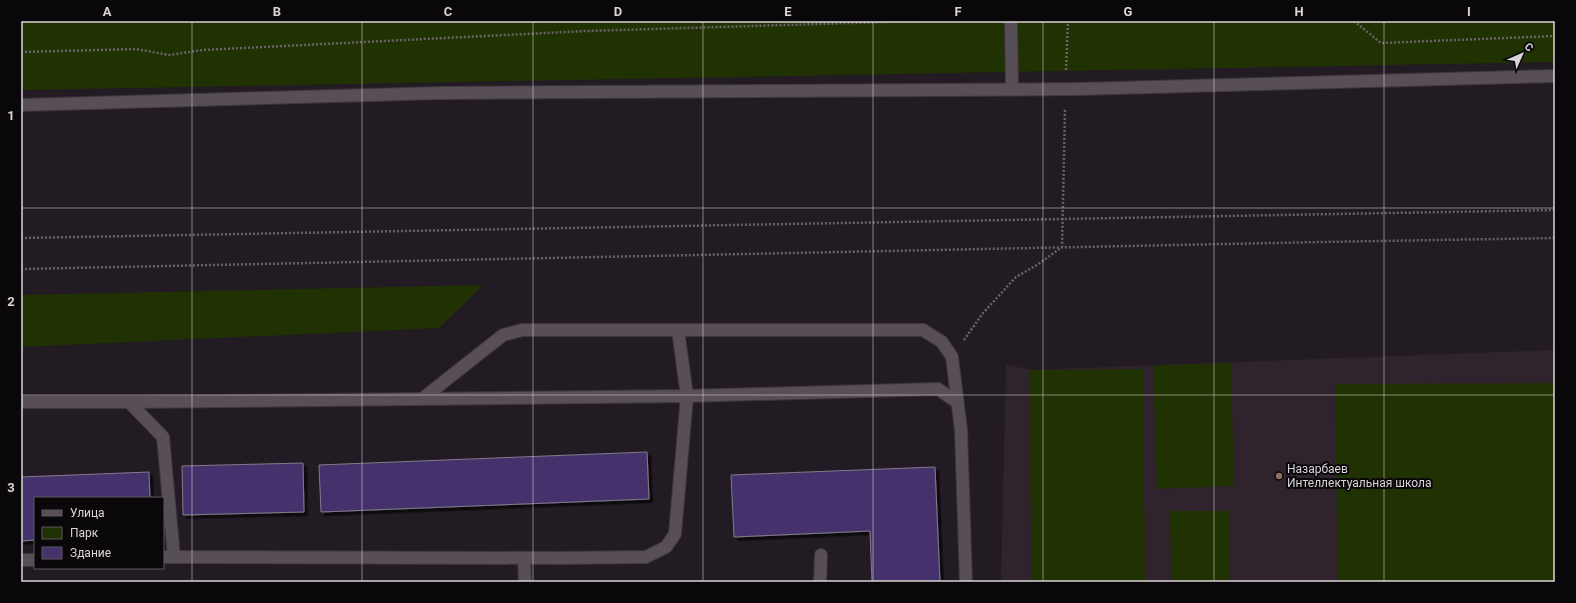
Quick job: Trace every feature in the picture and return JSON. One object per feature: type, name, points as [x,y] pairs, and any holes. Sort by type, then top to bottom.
[{"type":"main road","points":[[1011,21],[1012,89]]},
{"type":"main road","points":[[21,104],[441,93],[1012,89],[1555,76]]},
{"type":"main road","points":[[422,399],[503,335],[522,330],[923,330],[942,342],[952,357],[961,430],[966,582]]},
{"type":"main road","points":[[129,402],[163,437],[168,557],[646,557],[666,546],[675,534],[687,396],[678,330]]},
{"type":"main road","points":[[21,402],[687,396],[938,389],[957,402]]},
{"type":"main road","points":[[820,582],[821,555]]},
{"type":"main road","points":[[524,558],[525,582]]},
{"type":"main road","points":[[21,560],[34,560]]},
{"type":"path","points":[[21,52],[136,49],[169,55],[203,50],[586,31],[918,21]]},
{"type":"path","points":[[1062,247],[1068,21]]},
{"type":"path","points":[[1354,21],[1381,44],[1555,36]]},
{"type":"path","points":[[21,238],[1555,210]]},
{"type":"path","points":[[21,269],[1555,238]]},
{"type":"path","points":[[952,357],[983,313],[1016,277],[1037,266],[1062,247]]},
{"type":"shaded area","name":"Назарбаев Интеллектуальная школа","points":[[1555,350],[1555,582],[1001,582],[1006,364],[1030,370]]},
{"type":"green space","points":[[21,21],[1555,21],[1555,62],[21,90]]},
{"type":"green space","points":[[483,285],[439,328],[21,347],[21,295]]},
{"type":"green space","points":[[1231,363],[1234,486],[1157,489],[1153,365]]},
{"type":"green space","points":[[1143,369],[1145,582],[1031,582],[1030,370]]},
{"type":"green space","points":[[1555,383],[1555,582],[1338,582],[1335,384]]},
{"type":"green space","points":[[1170,511],[1229,511],[1230,582],[1171,582]]},
{"type":"building","points":[[647,452],[649,499],[321,512],[319,465]]},
{"type":"building","points":[[303,463],[304,512],[183,515],[182,466]]},
{"type":"building","points":[[935,467],[940,582],[872,582],[870,531],[734,537],[731,475]]},
{"type":"building","points":[[149,472],[150,497],[34,497],[34,540],[21,541],[21,477]]},
{"type":"place","name":"Назарбаев Интеллектуальная школа","points":[[1279,476]]}]
